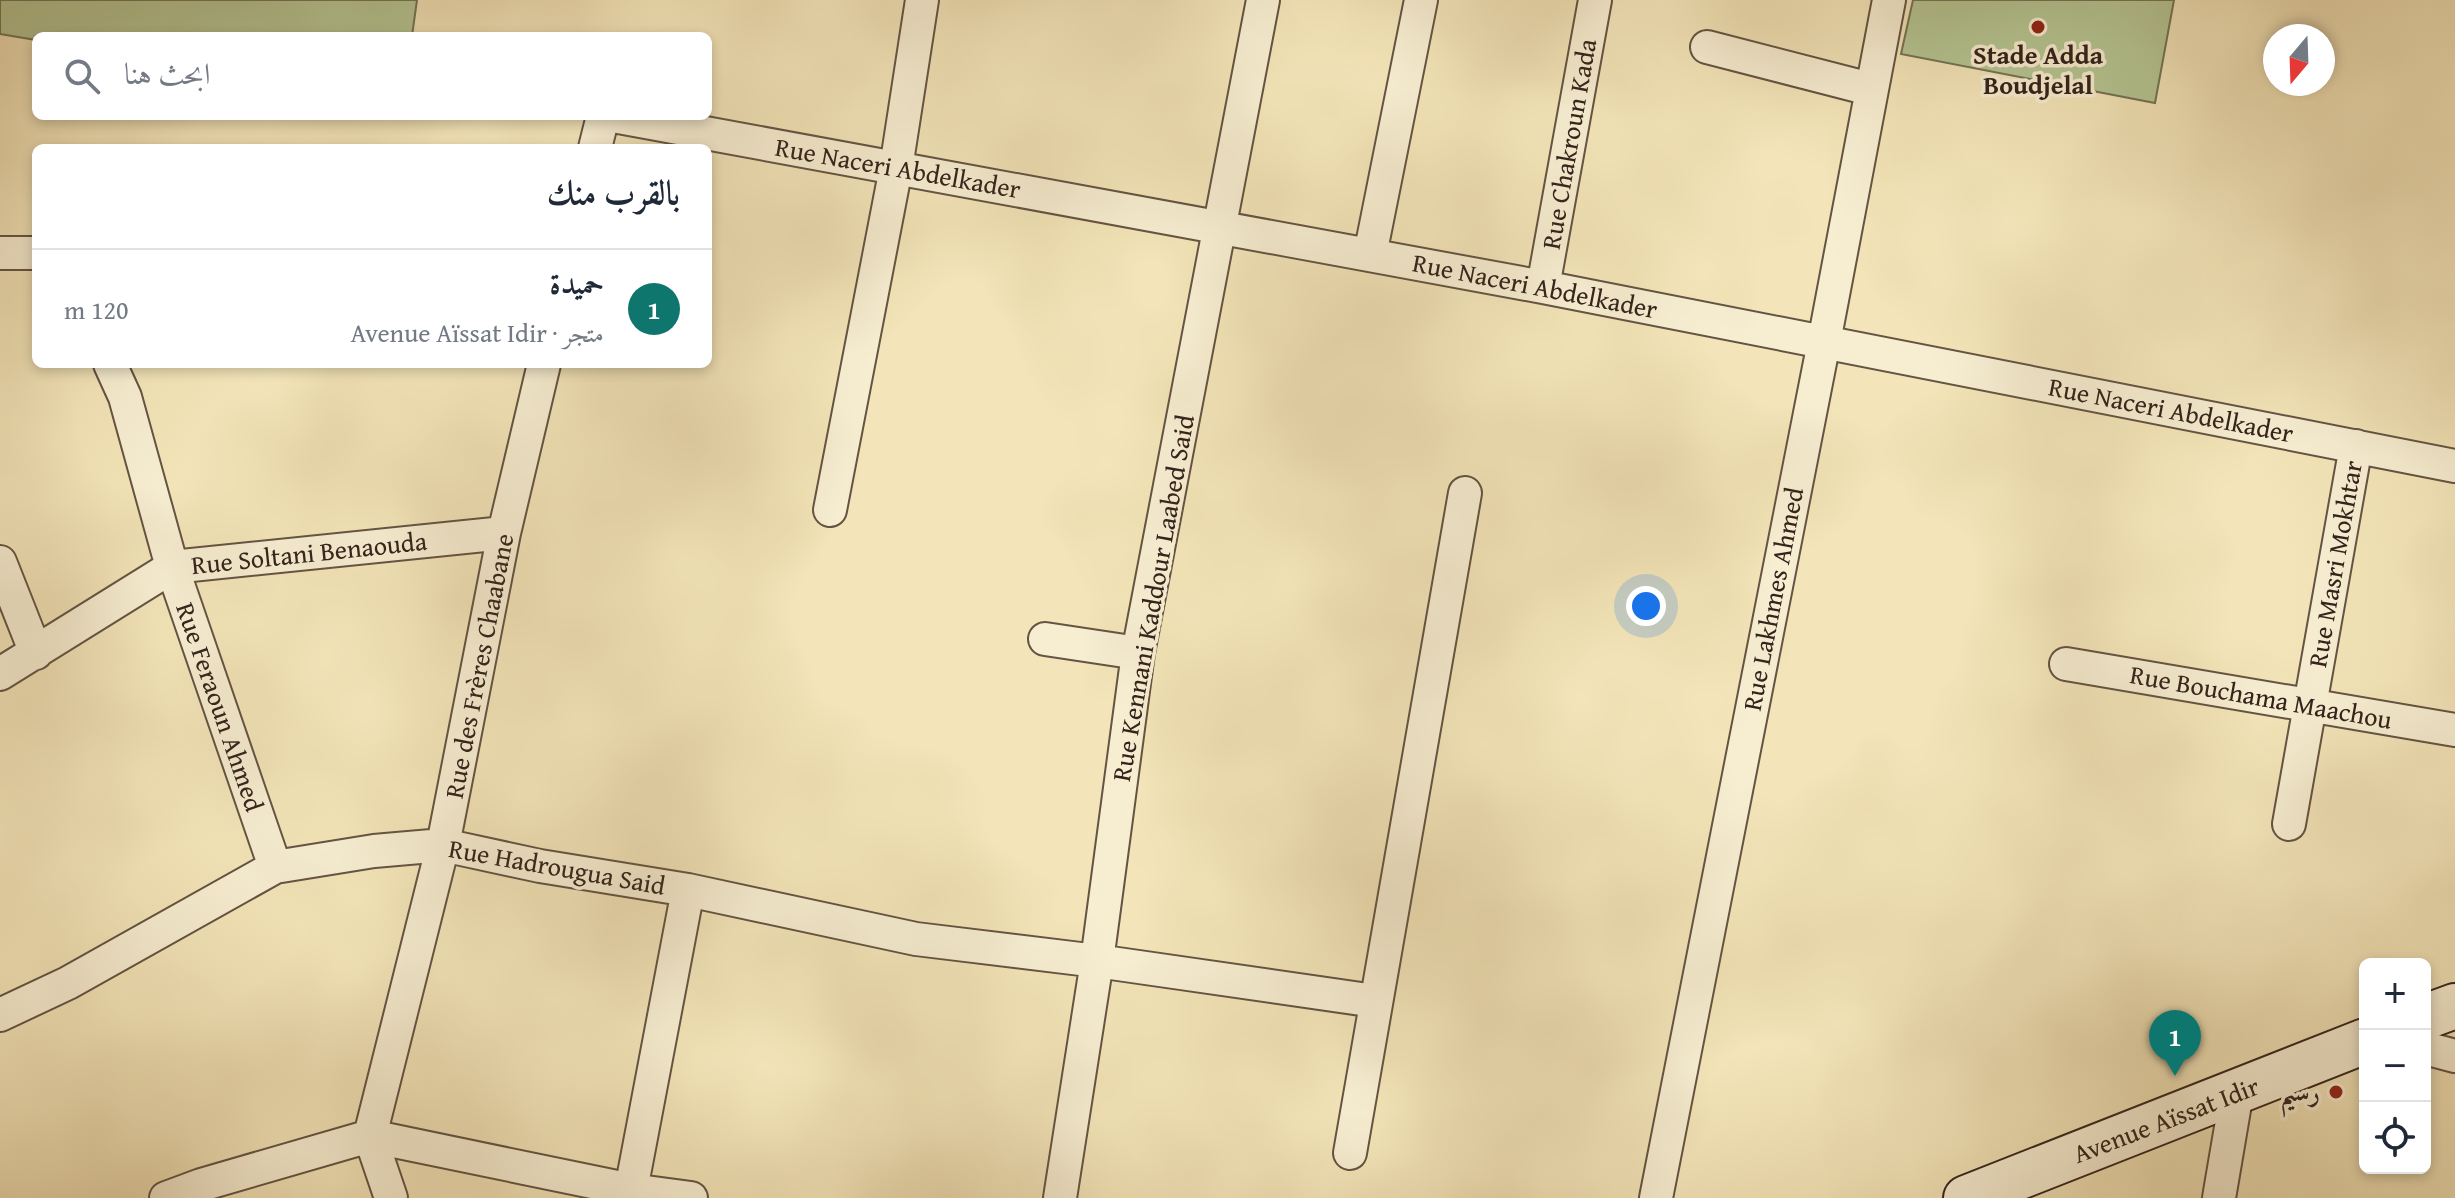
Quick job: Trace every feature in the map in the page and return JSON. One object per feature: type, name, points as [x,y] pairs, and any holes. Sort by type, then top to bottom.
[{"type":"main road","points":[[2431,1015],[2455,1006]]},
{"type":"main road","name":"Avenue Aïssat Idir","points":[[1966,1198],[2359,1043]]},
{"type":"street","points":[[830,510],[896,168],[922,0]]},
{"type":"street","name":"Rue Kennani Kaddour Laabed Said","points":[[1060,1198],[1097,961],[1138,653],[1263,0]]},
{"type":"street","points":[[1370,255],[1421,0]]},
{"type":"street","name":"Rue Chakroun Kada","points":[[1543,287],[1595,0]]},
{"type":"street","name":"Rue Lakhmes Ahmed","points":[[1656,1198],[1889,0]]},
{"type":"street","points":[[1707,47],[1870,89]]},
{"type":"street","points":[[596,144],[602,120]]},
{"type":"street","name":"Rue Naceri Abdelkader","points":[[635,120],[1543,287],[2455,466]]},
{"type":"street","points":[[0,253],[32,253]]},
{"type":"street","name":"Rue Feraoun Ahmed","points":[[112,368],[125,397],[172,567],[275,867]]},
{"type":"street","points":[[125,397],[132,368]]},
{"type":"street","name":"Rue des Frères Chaabane","points":[[370,1136],[443,845],[504,533],[543,368]]},
{"type":"street","name":"Rue Masri Mokhtar","points":[[2289,824],[2356,446]]},
{"type":"street","points":[[1350,1153],[1465,493]]},
{"type":"street","name":"Rue Soltani Benaouda","points":[[0,674],[172,567],[504,533]]},
{"type":"street","points":[[0,562],[36,653]]},
{"type":"street","points":[[1045,639],[1138,653]]},
{"type":"street","name":"Rue Bouchama Maachou","points":[[2066,664],[2455,730]]},
{"type":"street","name":"Rue Hadrougua Said","points":[[0,1015],[68,983],[275,867],[374,851],[443,845],[540,866],[688,890],[916,939],[1097,961],[1375,1001]]},
{"type":"street","points":[[631,1190],[688,890]]},
{"type":"street","points":[[2431,1050],[2455,1056]]},
{"type":"street","points":[[2219,1198],[2237,1092]]},
{"type":"street","points":[[370,1136],[391,1198]]},
{"type":"street","points":[[166,1198],[370,1136],[631,1190],[691,1198]]},
{"type":"green space","points":[[0,0],[417,0],[413,32],[32,32],[32,39],[0,34]]},
{"type":"green space","name":"Stade Adda Boudjelal","points":[[1913,0],[2174,0],[2155,103],[1901,54]]},
{"type":"place","name":"Stade Adda Boudjelal","points":[[2038,27]]},
{"type":"place","name":"حميدة","points":[[2175,1076]]},
{"type":"place","name":"رسيم","points":[[2336,1092]]}]
